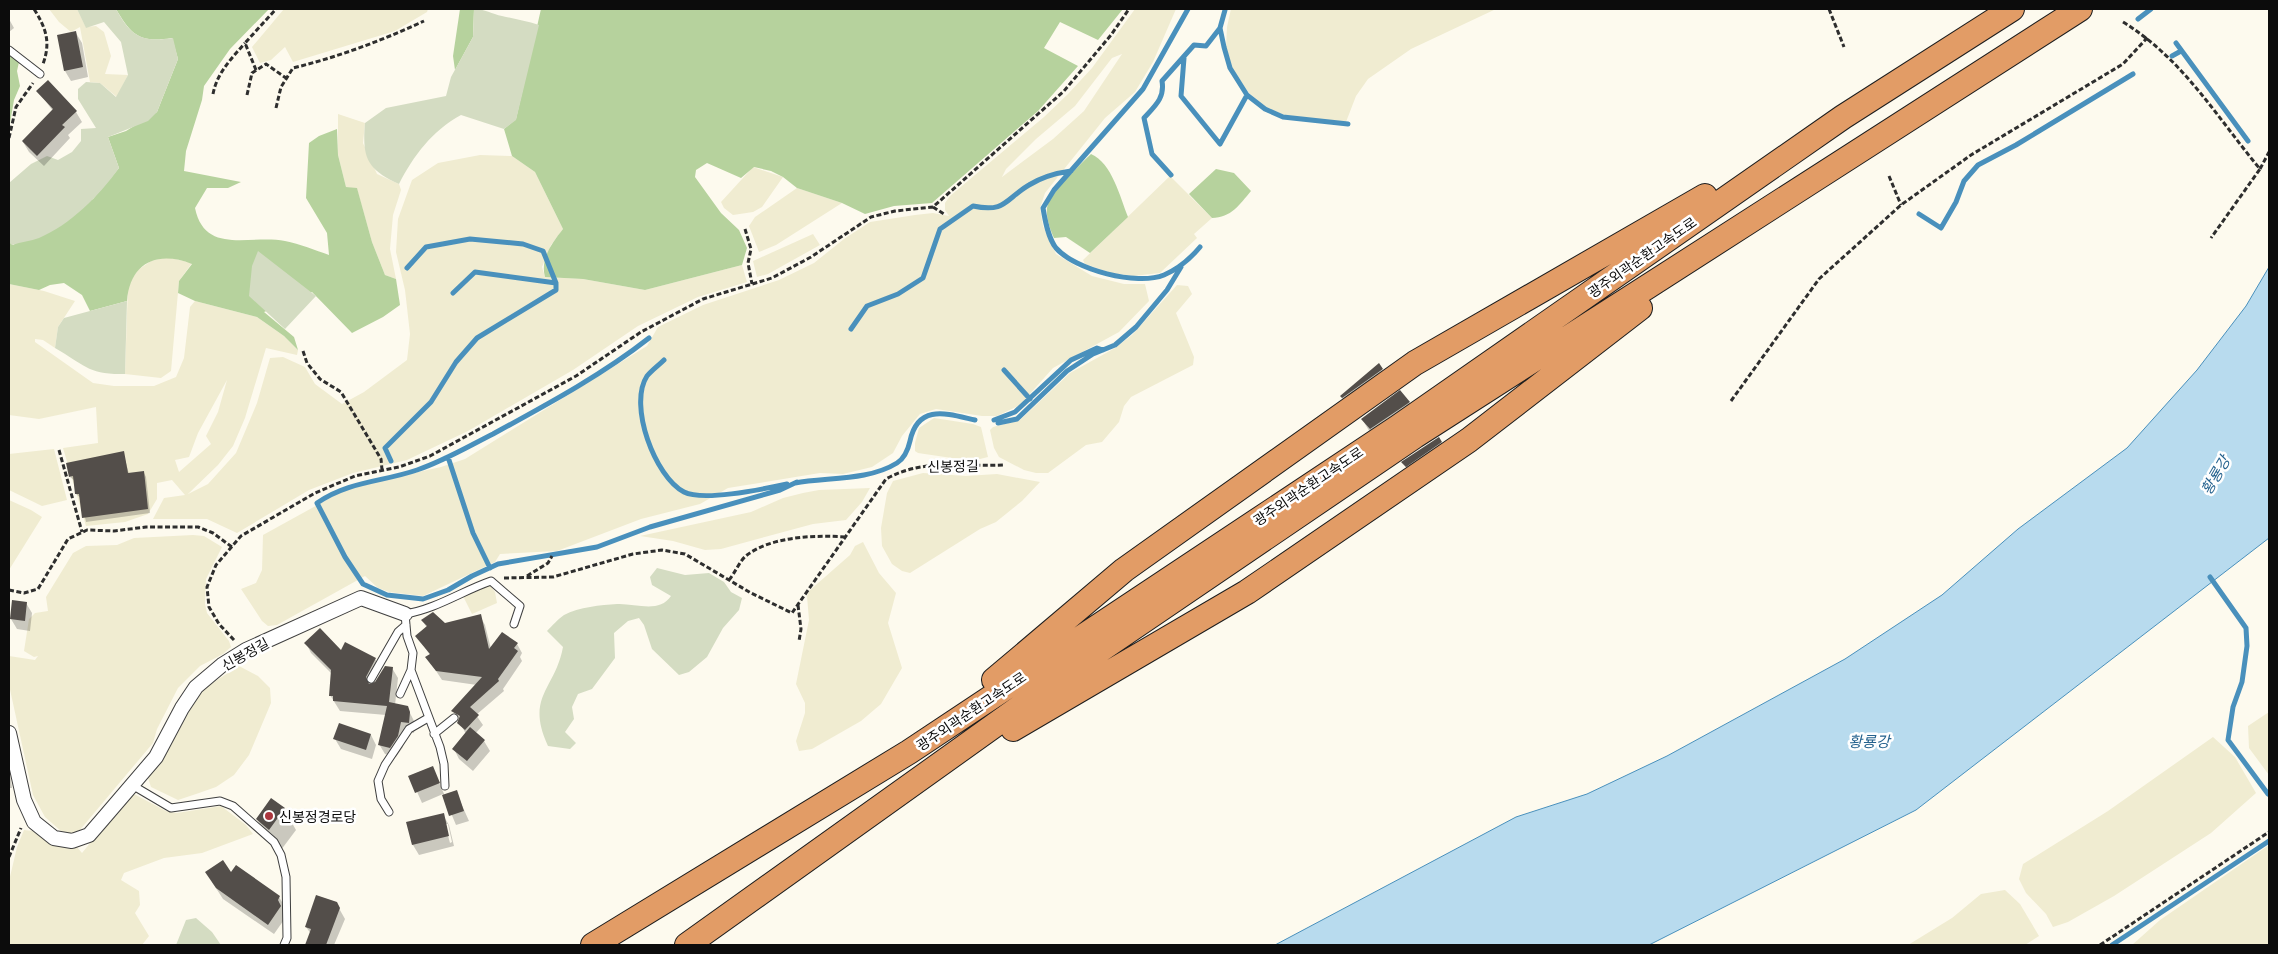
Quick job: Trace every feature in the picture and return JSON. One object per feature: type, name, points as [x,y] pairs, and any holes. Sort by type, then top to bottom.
[{"type":"highway","name":"광주외곽순환고속도로","points":[[593,945],[909,752],[1398,427],[1843,117],[2012,9]]},
{"type":"highway","name":"광주외곽순환고속도로","points":[[687,945],[1093,655],[1415,436],[2080,9]]},
{"type":"highway","points":[[909,752],[1124,570],[1415,363],[1843,117]]},
{"type":"highway","points":[[878,809],[1246,592],[1470,440],[1757,216]]},
{"type":"street","name":"신봉정길","points":[[9,733],[24,800],[33,819],[54,838],[72,841],[89,835],[156,757],[182,708],[196,687],[222,665],[246,650],[361,598],[406,620]]},
{"type":"lane","points":[[9,50],[40,74]]},
{"type":"lane","points":[[371,679],[406,620],[471,588],[491,581],[514,599],[520,606],[514,624]]},
{"type":"lane","points":[[400,694],[411,670],[413,653],[406,620]]},
{"type":"lane","points":[[411,670],[444,764],[445,786]]},
{"type":"lane","points":[[390,812],[381,799],[378,780],[409,729],[428,718]]},
{"type":"lane","points":[[434,734],[454,718]]},
{"type":"lane","points":[[132,785],[171,808],[220,801],[232,806],[274,842],[281,855],[286,877],[288,938],[284,945]]},
{"type":"path","points":[[213,94],[220,75],[245,43],[276,9]]},
{"type":"path","points":[[934,207],[947,193],[1040,115],[1064,92],[1111,35],[1129,9]]},
{"type":"path","points":[[1828,9],[1844,47]]},
{"type":"path","points":[[276,108],[282,87],[293,68],[326,60],[393,35],[424,21]]},
{"type":"path","points":[[2123,22],[2148,37],[2179,66],[2260,169]]},
{"type":"path","points":[[1731,401],[1819,278],[1901,205],[1971,155],[2123,64],[2148,37]]},
{"type":"path","points":[[245,43],[256,70]]},
{"type":"path","points":[[247,95],[252,73],[266,64],[286,78]]},
{"type":"path","points":[[2211,238],[2260,169],[2269,152]]},
{"type":"path","points":[[1889,176],[1901,205]]},
{"type":"path","points":[[246,650],[219,624],[209,607],[207,586],[216,565],[241,536],[315,493],[354,476],[430,456],[576,376],[640,332],[703,300],[772,278],[811,257],[871,217],[895,211],[934,207],[944,214]]},
{"type":"path","points":[[745,229],[751,249],[748,263],[752,284]]},
{"type":"path","points":[[303,351],[308,363],[320,379],[341,392],[381,459],[382,470]]},
{"type":"path","points":[[59,450],[82,532]]},
{"type":"path","name":"신봉정길","points":[[798,604],[886,479],[903,470],[935,464],[1003,465]]},
{"type":"path","points":[[9,590],[24,593],[38,589],[68,539],[87,530],[114,531],[146,527],[198,527],[213,533],[232,547]]},
{"type":"path","points":[[730,580],[747,555],[776,541],[820,535],[846,537]]},
{"type":"path","points":[[491,581],[500,578],[526,576],[553,577],[633,554],[662,550],[685,554],[792,613],[798,604]]},
{"type":"path","points":[[526,576],[548,563],[552,556]]},
{"type":"path","points":[[798,604],[801,629],[799,641]]},
{"type":"path","points":[[9,857],[15,838],[24,824],[33,819]]},
{"type":"path","points":[[2100,945],[2269,832]]},
{"type":"shaded area","points":[[49,9],[77,9],[86,27],[96,26],[104,32],[111,56],[105,74],[128,75],[117,97],[100,83],[90,82],[80,27],[71,32],[59,22]]},
{"type":"shaded area","points":[[284,9],[428,9],[427,12],[395,31],[293,62],[285,47],[271,60],[260,63],[252,47]]},
{"type":"shaded area","points":[[1135,9],[1176,9],[1153,62],[1135,92],[1105,118],[1045,193],[1040,208],[1043,226],[1056,254],[1092,276],[1124,284],[1145,284],[1149,301],[1119,332],[1053,368],[1020,405],[997,416],[982,416],[936,409],[920,414],[902,436],[893,453],[872,467],[843,474],[820,473],[728,488],[700,504],[641,519],[557,551],[500,554],[495,562],[423,596],[389,592],[378,588],[365,576],[277,625],[268,626],[262,621],[241,589],[256,583],[262,570],[263,535],[350,487],[441,467],[465,459],[647,346],[658,327],[703,305],[779,280],[814,263],[844,239],[870,222],[933,213],[949,216],[945,210],[945,203],[950,196],[1044,117],[1092,68]],"holes":[[[1122,54],[1084,111],[1053,139],[1002,177],[1006,169],[1036,139],[1075,106],[1112,58]]]},
{"type":"shaded area","points":[[1231,9],[1496,9],[1411,49],[1368,79],[1356,96],[1346,122],[1284,115],[1266,107],[1249,93],[1232,68],[1226,47],[1227,27]]},
{"type":"shaded area","points":[[338,114],[365,123],[363,143],[377,174],[399,184],[401,190],[393,215],[390,249],[396,279],[385,275],[372,242],[357,189],[346,187],[338,155]]},
{"type":"shaded area","points":[[480,155],[512,156],[535,172],[563,229],[551,245],[542,267],[545,277],[583,279],[645,290],[742,265],[747,282],[698,297],[638,326],[573,370],[468,431],[407,460],[353,473],[309,490],[237,533],[207,519],[153,519],[164,498],[185,495],[172,480],[157,483],[157,499],[148,514],[125,522],[86,526],[63,448],[98,443],[96,407],[39,419],[9,415],[9,284],[44,291],[75,301],[58,327],[55,348],[43,340],[35,339],[35,342],[93,383],[114,386],[154,386],[176,377],[184,358],[190,307],[195,301],[257,317],[284,336],[298,350],[297,355],[266,348],[245,418],[233,446],[218,465],[188,494],[208,484],[236,453],[257,403],[270,358],[283,357],[305,367],[315,384],[342,404],[364,392],[407,360],[410,334],[405,290],[396,252],[398,219],[412,180],[438,163]],"holes":[[[227,380],[218,412],[206,436],[211,444],[179,472],[175,460],[189,457],[198,433]]]},
{"type":"shaded area","points":[[753,167],[783,177],[762,207],[753,212],[733,215],[724,208],[721,202]]},
{"type":"shaded area","points":[[1170,176],[1212,218],[1194,234],[1197,238],[1160,273],[1133,276],[1111,273],[1085,264],[1083,260]]},
{"type":"shaded area","points":[[797,188],[842,203],[776,245],[759,252],[749,226],[755,217]]},
{"type":"shaded area","points":[[813,234],[820,245],[768,274],[757,277],[753,261]]},
{"type":"shaded area","points":[[167,257],[192,263],[179,281],[171,371],[161,378],[125,374],[128,284],[138,270],[151,261]]},
{"type":"shaded area","points":[[1177,285],[1188,286],[1192,294],[1176,313],[1194,357],[1193,365],[1131,397],[1124,406],[1119,422],[1102,442],[1086,445],[1048,473],[1024,470],[999,457],[994,448],[990,430],[993,427],[1020,420],[1070,373],[1115,348],[1132,335]]},
{"type":"shaded area","points":[[934,418],[981,427],[988,457],[972,461],[915,451],[919,428]]},
{"type":"shaded area","points":[[54,449],[67,500],[42,506],[9,490],[9,454]]},
{"type":"shaded area","points":[[923,473],[966,476],[997,474],[1040,482],[1022,501],[996,522],[980,529],[910,573],[902,571],[892,564],[882,546],[881,528],[887,493],[893,481]]},
{"type":"shaded area","points":[[870,488],[862,502],[846,520],[813,524],[721,549],[705,550],[673,541],[640,536],[751,512],[783,498],[803,493],[819,490]]},
{"type":"shaded area","points":[[9,500],[42,517],[9,570]]},
{"type":"shaded area","points":[[204,536],[222,547],[206,579],[205,604],[207,613],[229,641],[231,647],[223,654],[200,666],[178,688],[157,729],[153,743],[79,831],[74,835],[61,831],[45,817],[33,795],[9,685],[9,656],[35,660],[38,656],[34,657],[24,651],[29,619],[35,613],[48,611],[46,597],[73,553],[86,546],[117,545],[134,538]]},
{"type":"shaded area","points":[[863,542],[879,573],[896,593],[888,623],[902,668],[881,704],[861,721],[812,749],[799,751],[796,741],[805,713],[805,703],[796,684],[809,620],[807,596],[809,591],[850,555],[855,546]]},
{"type":"shaded area","points":[[489,584],[495,592],[497,603],[472,614],[463,596]]},
{"type":"shaded area","points":[[239,666],[258,676],[270,688],[271,703],[249,755],[234,775],[216,787],[178,800],[151,787],[148,778],[150,773],[160,765],[195,701],[206,687]]},
{"type":"shaded area","points":[[2269,712],[2269,775],[2249,748],[2248,726]]},
{"type":"shaded area","points":[[2213,737],[2235,757],[2256,793],[2211,833],[2114,896],[2068,922],[2053,927],[2046,914],[2026,893],[2019,879],[2023,864],[2108,811]]},
{"type":"shaded area","points":[[134,794],[166,811],[177,813],[221,806],[246,825],[253,834],[202,853],[164,858],[124,873],[121,880],[139,891],[140,905],[135,913],[149,936],[142,945],[9,945],[9,881],[17,847],[24,830],[33,831],[46,838],[77,847],[82,853],[127,798]]},
{"type":"shaded area","points":[[2269,845],[2269,945],[2132,945],[2160,920]]},
{"type":"shaded area","points":[[2005,890],[2020,904],[2039,936],[2025,945],[1908,945],[1952,918],[1981,894]]},
{"type":"green space","points":[[77,9],[116,9],[127,26],[138,36],[153,39],[173,38],[178,59],[157,112],[148,121],[108,137],[119,168],[94,199],[51,232],[39,238],[12,245],[9,242],[9,183],[31,164],[47,156],[58,160],[72,152],[81,141],[81,129],[96,128],[78,99],[78,89],[86,82],[100,83],[116,97],[128,75],[121,42],[104,22],[86,28]]},
{"type":"green space","points":[[116,9],[269,9],[230,49],[204,86],[202,100],[186,151],[184,171],[241,182],[228,188],[207,188],[195,208],[200,223],[208,232],[219,238],[285,241],[329,255],[327,233],[306,198],[309,143],[319,136],[337,129],[338,155],[346,187],[357,188],[372,242],[385,275],[396,279],[400,305],[383,317],[352,333],[312,292],[264,312],[294,337],[298,350],[284,336],[257,317],[195,301],[178,293],[179,281],[192,264],[179,260],[157,260],[148,263],[134,277],[129,288],[127,301],[90,311],[82,295],[64,283],[50,285],[39,290],[9,284],[9,242],[13,245],[93,199],[119,168],[108,137],[126,131],[157,112],[178,59],[172,38],[152,39],[138,36],[127,26]]},
{"type":"green space","points":[[460,9],[474,9],[473,37],[455,70],[453,56]]},
{"type":"green space","points":[[474,9],[539,25],[516,120],[504,129],[461,115],[441,128],[433,136],[411,163],[399,184],[388,179],[373,167],[366,154],[365,123],[386,108],[446,96],[451,77],[473,37]]},
{"type":"green space","points":[[541,9],[1123,9],[1098,40],[1060,22],[1044,48],[1078,66],[1038,111],[932,203],[894,206],[865,214],[842,203],[797,188],[783,177],[771,171],[754,167],[741,178],[707,163],[696,170],[695,177],[721,213],[739,230],[747,248],[742,265],[645,290],[583,279],[545,277],[544,264],[548,252],[563,229],[535,172],[512,156],[504,129],[516,119]]},
{"type":"green space","points":[[9,55],[19,62],[17,71],[20,86],[14,100],[9,129]]},
{"type":"green space","points":[[1091,154],[1105,165],[1110,173],[1128,217],[1090,253],[1066,237],[1054,238],[1047,208],[1059,187]]},
{"type":"green space","points":[[1216,169],[1234,173],[1251,191],[1230,213],[1225,216],[1212,218],[1189,194]]},
{"type":"green space","points":[[258,251],[316,296],[285,329],[249,296],[252,266]]},
{"type":"green space","points":[[127,301],[125,374],[95,371],[55,348],[58,327],[64,318]]},
{"type":"green space","points":[[657,568],[685,575],[709,573],[724,582],[731,592],[742,598],[739,610],[723,628],[707,657],[689,672],[679,675],[652,649],[644,625],[639,618],[628,621],[614,633],[615,658],[592,689],[578,694],[572,707],[574,719],[565,732],[576,743],[570,749],[548,746],[542,729],[541,704],[559,662],[563,647],[547,631],[564,615],[583,608],[617,604],[660,605],[671,596],[652,585],[650,577]]},
{"type":"green space","points":[[196,918],[212,932],[221,945],[176,945],[186,920]]},
{"type":"water","name":"황룡강","points":[[2269,267],[2269,538],[1916,810],[1649,945],[1275,945],[1516,817],[1587,794],[1667,756],[1845,659],[1942,595],[2018,529],[2127,448],[2197,370],[2246,306]]},
{"type":"building","points":[[76,31],[83,67],[64,71],[57,35]]},
{"type":"building","points":[[48,80],[77,111],[62,125],[65,127],[37,156],[22,141],[53,109],[36,91]]},
{"type":"building","points":[[1379,363],[1383,369],[1342,398],[1340,396]]},
{"type":"building","points":[[1400,390],[1410,402],[1370,429],[1361,419]]},
{"type":"building","points":[[1439,437],[1442,442],[1406,467],[1401,462]]},
{"type":"building","points":[[124,451],[128,473],[144,471],[148,509],[82,518],[79,494],[75,494],[73,476],[69,477],[66,463]]},
{"type":"building","points":[[12,600],[27,602],[25,621],[10,619]]},
{"type":"building","points":[[433,612],[445,623],[481,614],[489,649],[502,632],[518,643],[514,648],[518,651],[498,679],[499,681],[470,707],[479,715],[465,730],[457,723],[460,716],[451,711],[482,677],[436,671],[425,657],[430,654],[415,636],[427,626],[421,620]]},
{"type":"building","points":[[320,628],[341,650],[345,642],[376,658],[366,677],[369,684],[375,682],[385,666],[393,667],[389,702],[408,706],[410,712],[409,723],[401,722],[398,736],[390,748],[378,745],[387,706],[333,701],[333,696],[329,696],[331,670],[304,643]]},
{"type":"building","points":[[339,723],[371,734],[366,750],[333,739]]},
{"type":"building","points":[[470,727],[485,740],[467,761],[452,749]]},
{"type":"building","points":[[433,766],[440,783],[415,793],[408,776]]},
{"type":"building","points":[[457,790],[464,811],[449,816],[442,795]]},
{"type":"building","name":"신봉정경로당","points":[[271,798],[285,808],[269,830],[256,819]]},
{"type":"building","points":[[444,813],[449,836],[412,845],[406,822]]},
{"type":"building","points":[[223,860],[231,872],[236,865],[280,896],[278,900],[281,906],[268,925],[216,888],[205,872]]},
{"type":"building","points":[[316,895],[337,902],[340,908],[326,945],[305,945],[311,929],[305,927]]},
{"type":"waterway","points":[[1188,9],[1143,89],[1054,190],[1043,208],[1049,234],[1056,248],[1077,263],[1107,274],[1138,279],[1164,275],[1184,263],[1200,247]]},
{"type":"waterway","points":[[2138,19],[2151,9]]},
{"type":"waterway","points":[[1225,10],[1220,28],[1224,47],[1230,68],[1247,95],[1265,109],[1283,117],[1348,124]]},
{"type":"waterway","points":[[1171,175],[1152,154],[1144,118],[1161,97],[1162,81],[1194,45],[1206,46],[1220,28]]},
{"type":"waterway","points":[[2176,43],[2248,141]]},
{"type":"waterway","points":[[2172,56],[2181,51]]},
{"type":"waterway","points":[[1184,58],[1181,96],[1220,144],[1247,95]]},
{"type":"waterway","points":[[1919,214],[1941,228],[1956,202],[1964,181],[1978,165],[2016,145],[2133,74]]},
{"type":"waterway","points":[[851,329],[867,306],[898,294],[923,278],[940,229],[973,206],[984,208],[999,206],[1039,180],[1071,171]]},
{"type":"waterway","points":[[407,268],[426,247],[470,239],[523,244],[543,251],[556,283]]},
{"type":"waterway","points":[[998,423],[1017,419],[1067,371],[1093,354],[1115,345],[1136,327],[1167,290],[1181,267]]},
{"type":"waterway","points":[[391,461],[385,448],[431,402],[456,362],[477,338],[556,290],[556,283],[475,272],[453,293]]},
{"type":"waterway","points":[[649,338],[612,365],[573,389],[456,453],[417,470],[341,490],[317,503],[345,557],[363,584],[387,595],[423,599],[448,590],[498,564],[597,547],[650,527],[780,490],[797,482]]},
{"type":"waterway","points":[[994,420],[1015,412],[1071,360],[1097,348],[1103,350]]},
{"type":"waterway","points":[[664,360],[647,376],[642,389],[641,404],[648,439],[663,472],[673,484],[684,492],[705,496],[734,494],[787,484]]},
{"type":"waterway","points":[[1004,370],[1030,399]]},
{"type":"waterway","points":[[795,483],[847,478],[886,469],[900,461],[904,456],[914,429],[927,416],[945,414],[975,420]]},
{"type":"waterway","points":[[448,457],[473,533],[490,568]]},
{"type":"waterway","points":[[2210,577],[2246,628],[2247,646],[2242,682],[2233,707],[2228,740],[2268,794]]},
{"type":"waterway","points":[[2112,945],[2269,841]]},
{"type":"place","name":"신봉정경로당","points":[[269,816]]}]
